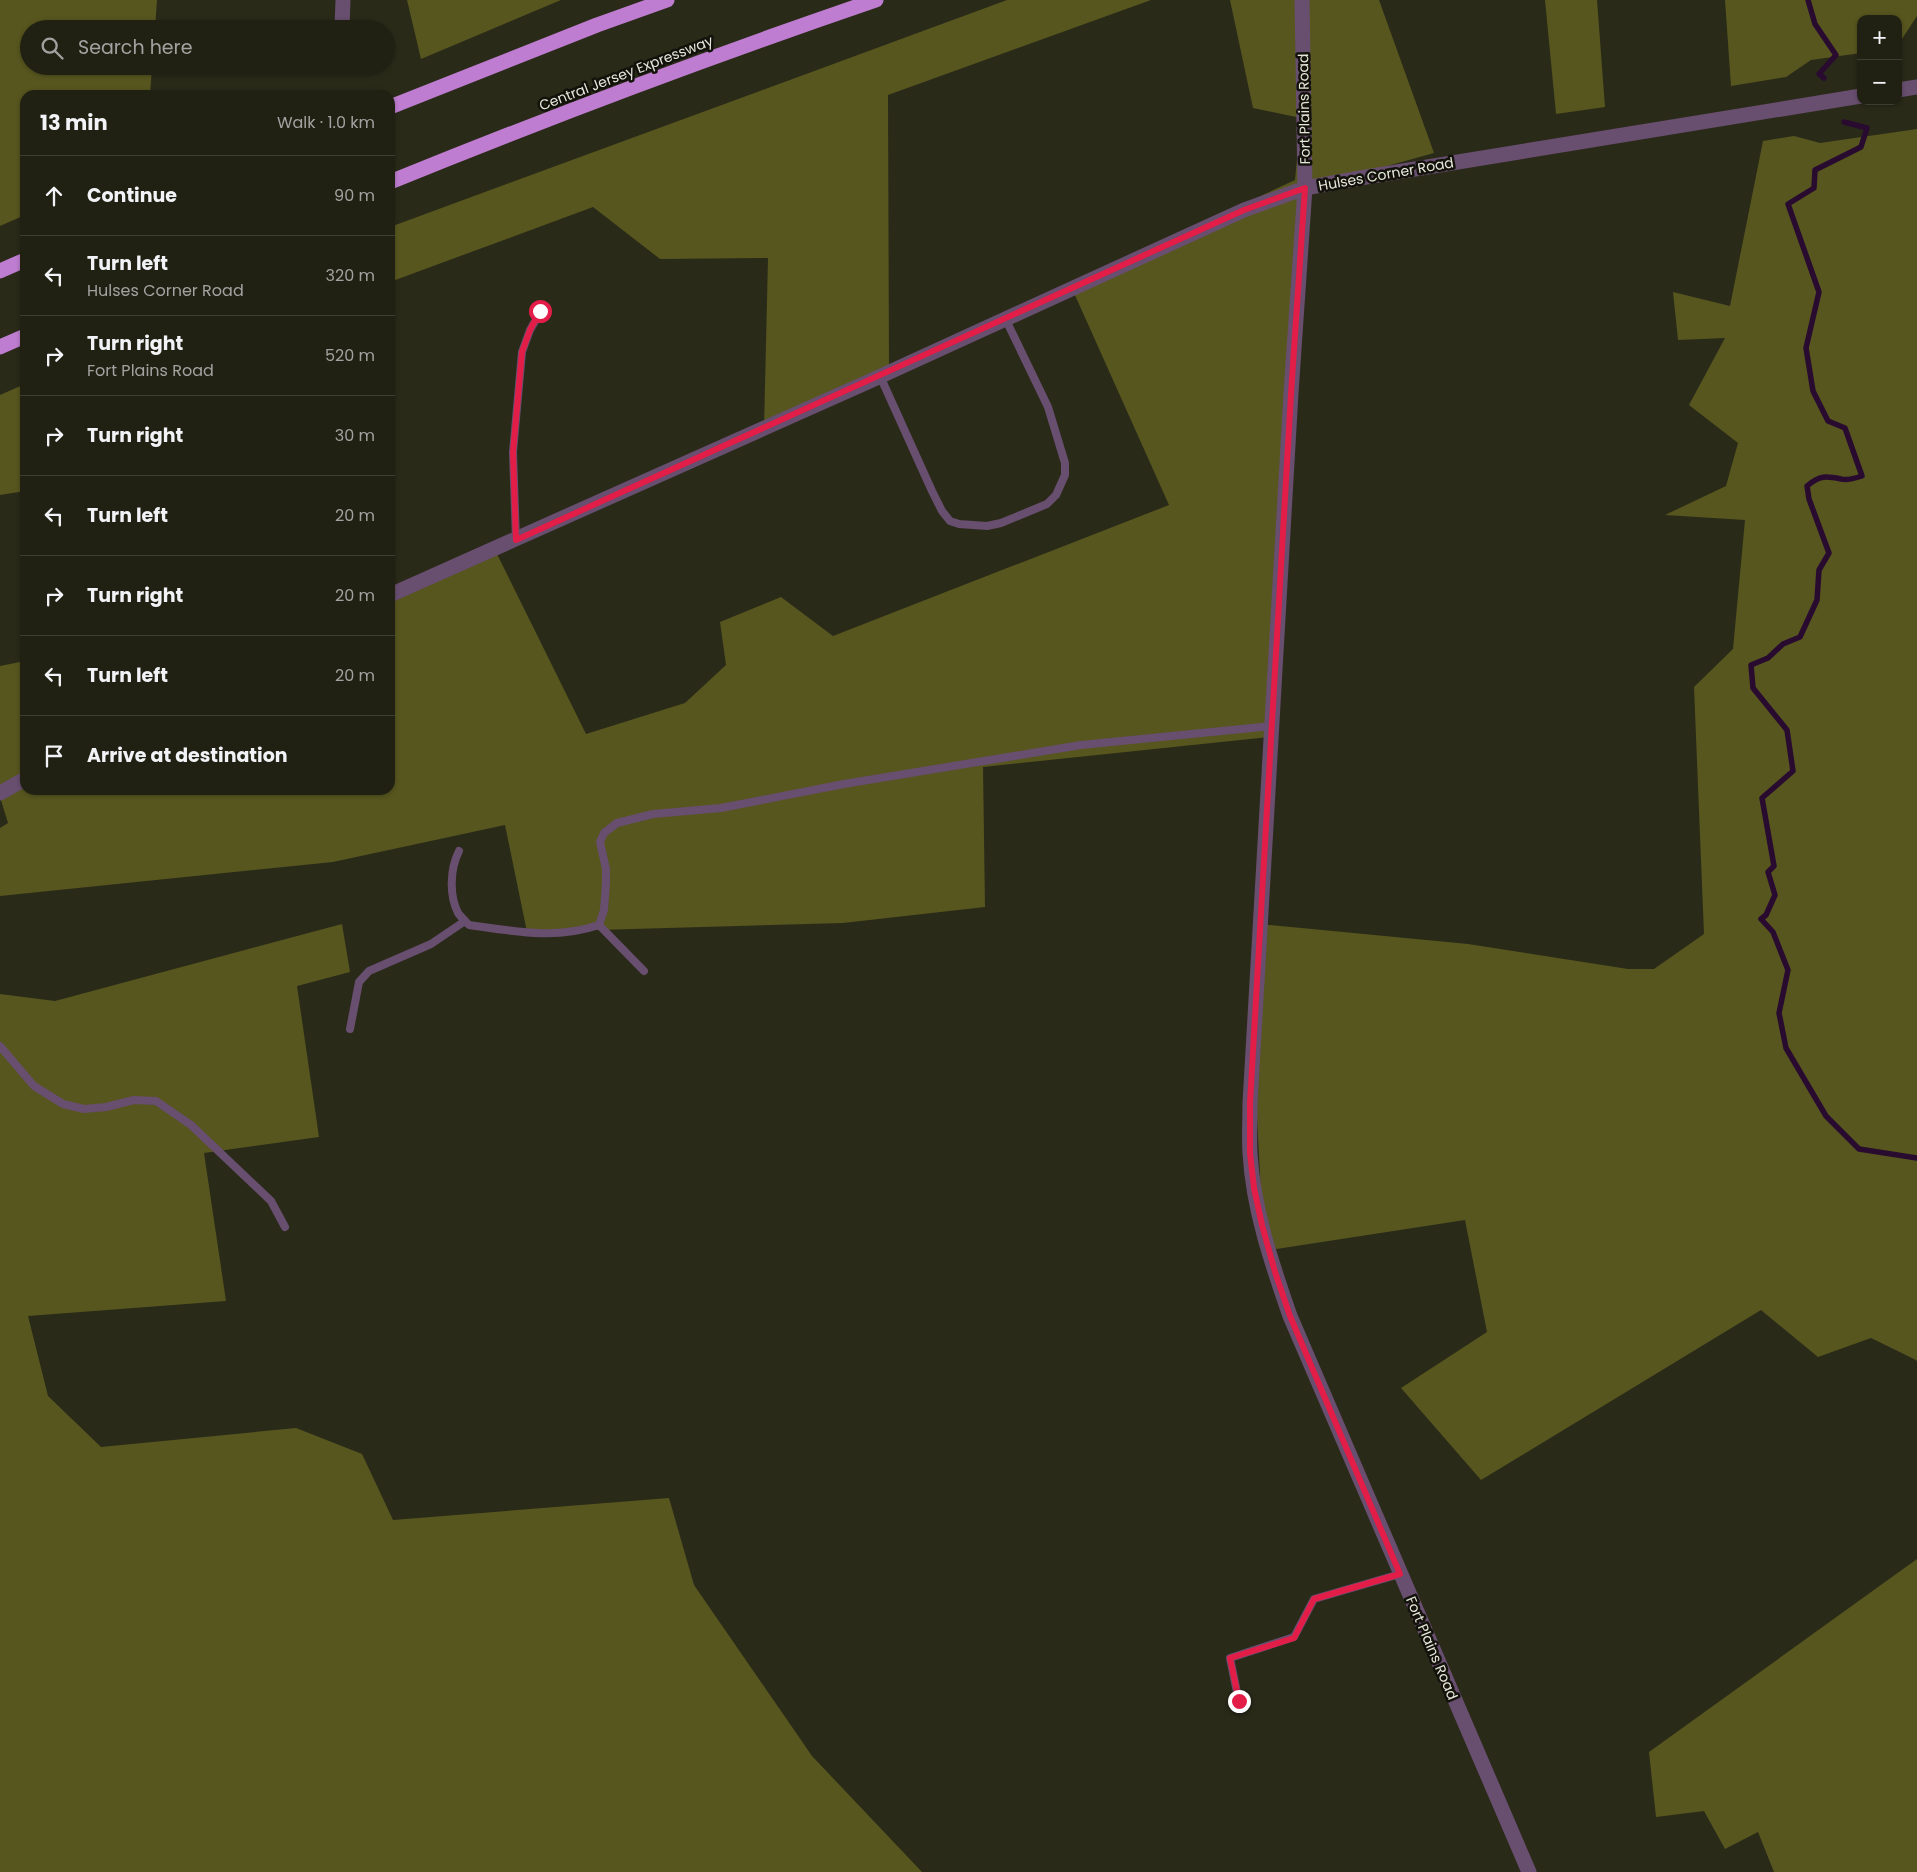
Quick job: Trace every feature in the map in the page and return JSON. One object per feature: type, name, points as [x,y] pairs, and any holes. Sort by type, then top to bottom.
[{"type":"highway","points":[[395,105],[667,0]]},
{"type":"highway","name":"Central Jersey Expressway","points":[[395,180],[628,89],[762,39],[876,0]]},
{"type":"highway","points":[[0,271],[20,262]]},
{"type":"highway","points":[[0,347],[20,338]]},
{"type":"street","points":[[342,20],[343,0]]},
{"type":"street","name":"Fort Plains Road","points":[[1302,0],[1305,188],[1250,1103],[1250,1153],[1254,1188],[1275,1272],[1290,1316],[1529,1872]]},
{"type":"street","points":[[1902,89],[1917,87]]},
{"type":"street","name":"Hulses Corner Road","points":[[395,593],[880,376],[1244,210],[1305,188],[1433,165],[1857,97]]},
{"type":"street","points":[[0,793],[20,782]]},
{"type":"lane","points":[[516,540],[513,452],[522,352],[530,330],[540,311]]},
{"type":"lane","points":[[880,376],[942,512],[950,521],[958,524],[987,526],[1001,523],[1047,504],[1056,495],[1065,475],[1063,456],[1048,407],[1005,318]]},
{"type":"lane","points":[[599,925],[604,910],[606,883],[606,869],[600,842],[604,833],[617,823],[653,814],[721,808],[844,784],[1081,745],[1272,726]]},
{"type":"lane","points":[[459,851],[454,862],[452,895],[459,914],[469,925],[537,934],[580,931],[599,925]]},
{"type":"lane","points":[[350,1029],[359,982],[369,971],[431,944],[465,921]]},
{"type":"lane","points":[[599,925],[644,970]]},
{"type":"lane","points":[[0,1046],[34,1086],[63,1104],[84,1109],[106,1107],[134,1100],[156,1101],[191,1125],[271,1201],[285,1227]]},
{"type":"lane","points":[[1240,1707],[1230,1658],[1294,1638],[1314,1599],[1400,1574]]},
{"type":"shaded area","points":[[0,0],[157,0],[156,20],[20,20],[20,75],[151,75],[150,90],[20,90],[20,217],[0,226]]},
{"type":"shaded area","points":[[407,0],[561,0],[421,59]]},
{"type":"shaded area","points":[[1007,0],[1151,0],[888,95],[889,370],[764,428],[768,258],[660,259],[593,207],[395,280],[395,225]]},
{"type":"shaded area","points":[[1230,0],[1379,0],[1434,153],[1308,188],[1269,737],[983,767],[985,907],[843,923],[527,932],[505,825],[333,862],[0,896],[0,828],[8,823],[0,797],[0,666],[20,662],[20,795],[395,795],[395,596],[495,550],[586,734],[685,703],[726,665],[720,622],[781,597],[833,636],[1169,505],[1070,284],[1295,180],[1301,118],[1253,108]]},
{"type":"shaded area","points":[[1545,0],[1597,0],[1605,107],[1556,114]]},
{"type":"shaded area","points":[[1725,0],[1917,0],[1917,16],[1902,39],[1902,15],[1857,15],[1857,54],[1811,60],[1786,77],[1731,86]]},
{"type":"shaded area","points":[[1917,129],[1917,1362],[1871,1338],[1818,1357],[1761,1310],[1481,1480],[1401,1388],[1487,1332],[1465,1220],[1264,1251],[1252,1022],[1260,924],[1468,944],[1628,969],[1654,969],[1704,934],[1694,687],[1733,649],[1745,520],[1665,515],[1726,486],[1738,443],[1689,405],[1725,338],[1678,340],[1673,292],[1730,306],[1763,141],[1794,136],[1820,143]]},
{"type":"shaded area","points":[[20,386],[20,492],[0,495],[0,395]]},
{"type":"shaded area","points":[[342,924],[350,972],[297,986],[319,1137],[204,1153],[226,1301],[28,1316],[48,1396],[101,1447],[296,1428],[362,1454],[393,1520],[669,1498],[694,1585],[812,1756],[922,1872],[0,1872],[0,994],[55,1001]]},
{"type":"shaded area","points":[[1917,1559],[1917,1872],[1774,1872],[1758,1832],[1725,1849],[1704,1811],[1656,1817],[1649,1752]]},
{"type":"waterway","points":[[1808,0],[1815,24],[1836,55],[1819,74],[1824,78]]},
{"type":"waterway","points":[[1844,122],[1867,128],[1861,147],[1815,170],[1814,188],[1788,204],[1819,292],[1806,348],[1813,391],[1828,421],[1845,428],[1862,476],[1846,480],[1823,477],[1807,486],[1809,499],[1829,553],[1819,570],[1817,600],[1800,637],[1783,644],[1768,658],[1751,665],[1753,688],[1787,730],[1793,771],[1762,798],[1774,866],[1768,872],[1775,895],[1766,915],[1761,919],[1773,932],[1788,970],[1779,1013],[1786,1048],[1826,1116],[1859,1149],[1917,1158]]},
{"type":"route","points":[[540,311],[530,330],[522,352],[513,452],[516,540],[1244,210],[1305,188],[1261,903],[1250,1103],[1250,1153],[1254,1188],[1262,1225],[1290,1316],[1400,1574],[1314,1599],[1294,1638],[1230,1658],[1239,1701]]}]
